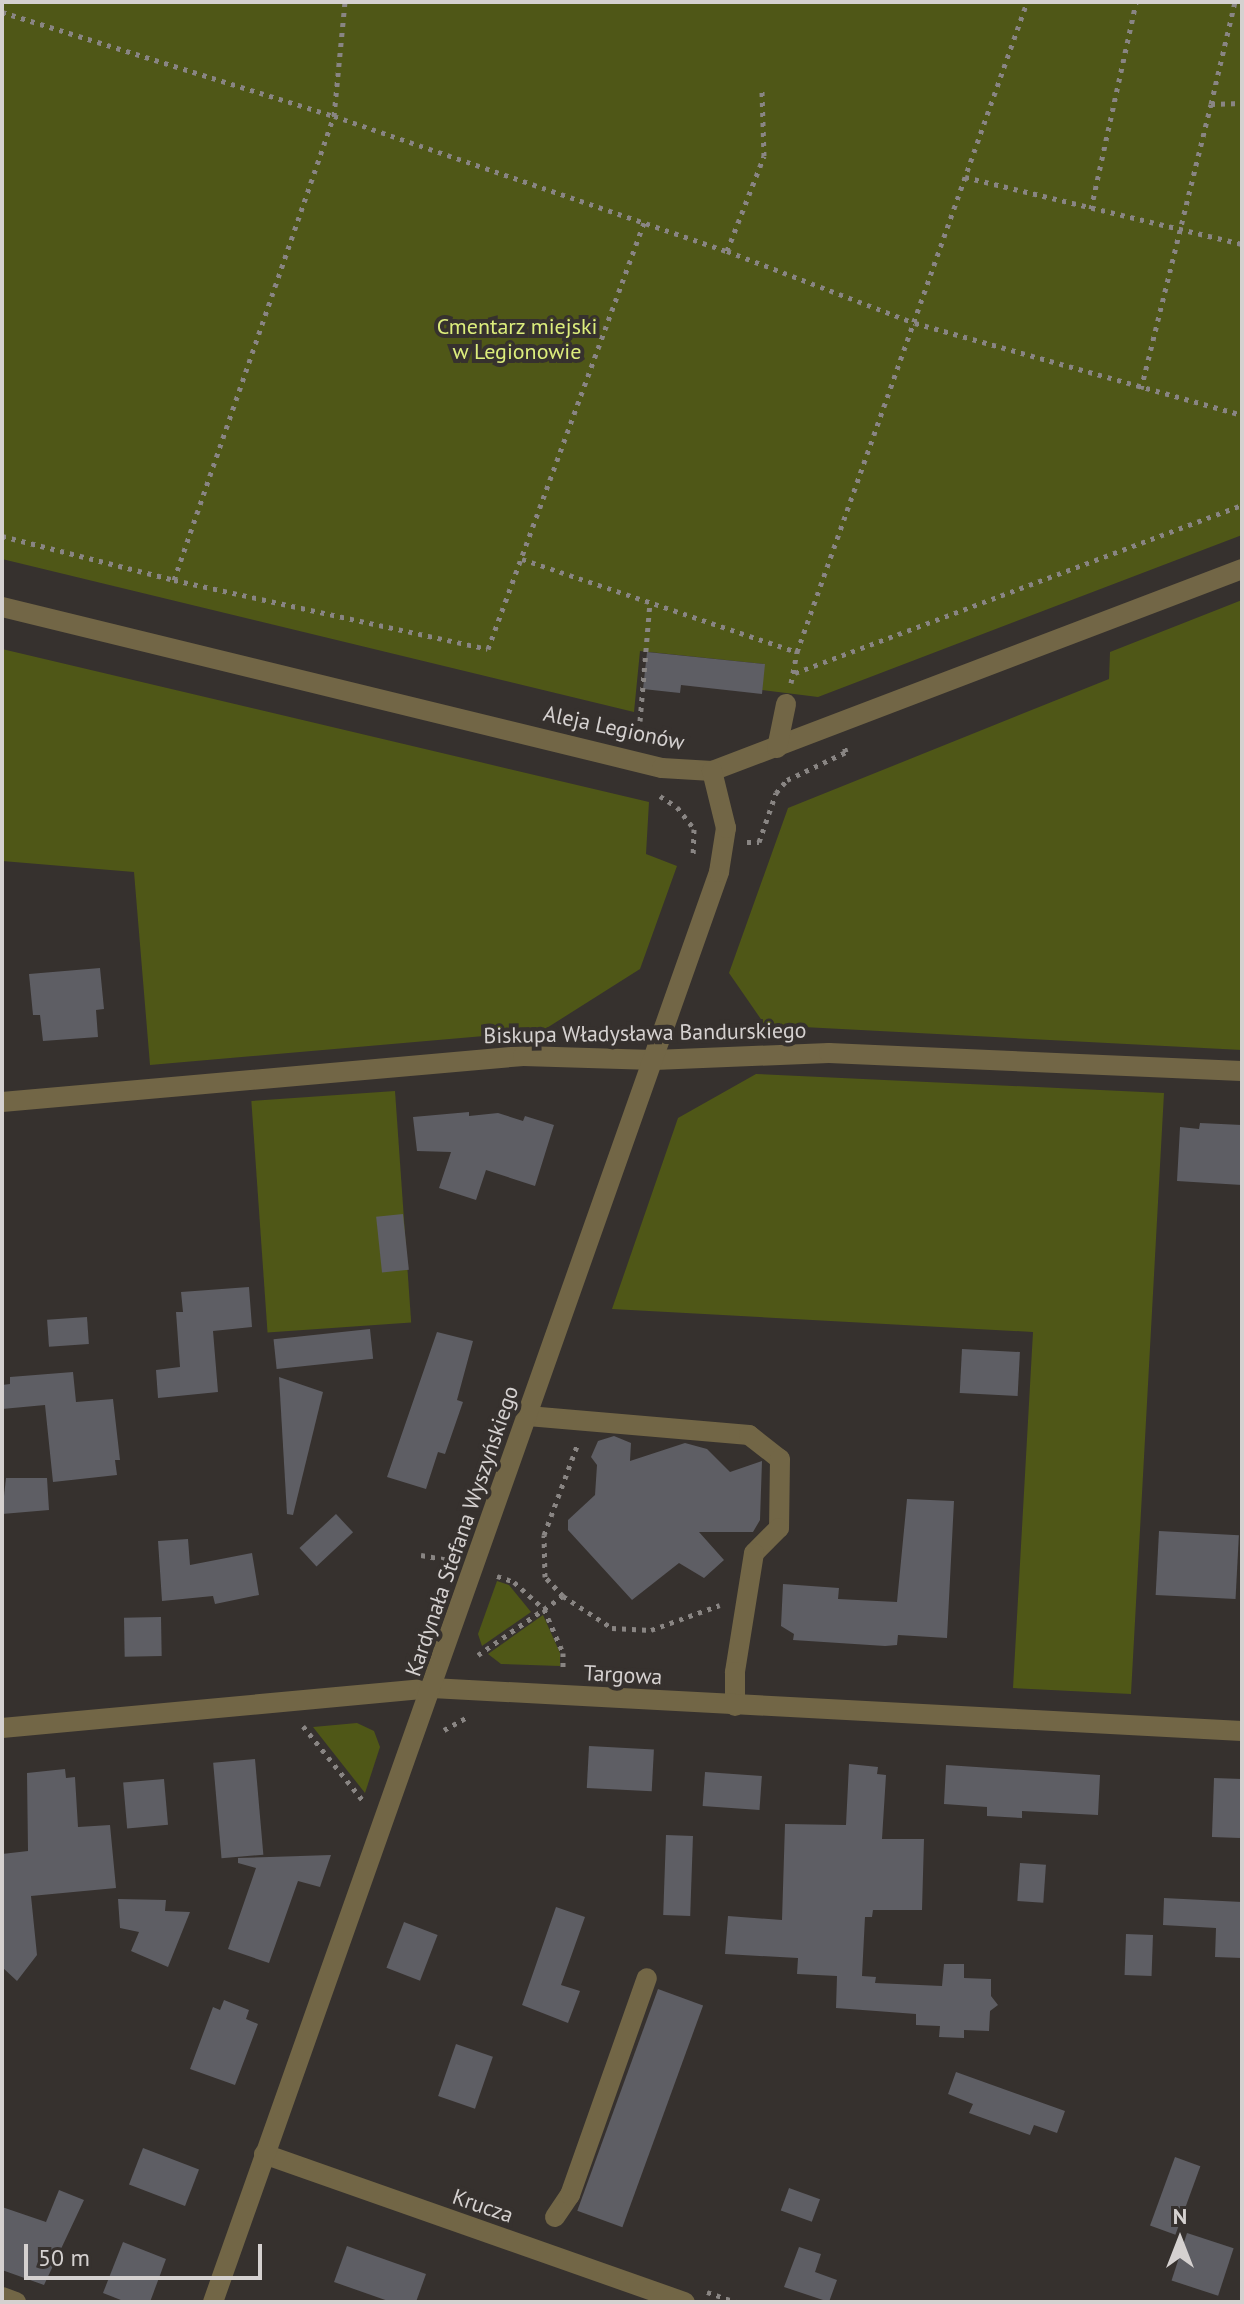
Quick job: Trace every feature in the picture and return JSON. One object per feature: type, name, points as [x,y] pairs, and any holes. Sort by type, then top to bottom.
[{"type":"street","name":"Aleja Legionów","points":[[2,607],[662,768],[712,771],[1242,569]]},
{"type":"street","points":[[777,748],[786,704]]},
{"type":"street","name":"Kardynała Stefana Wyszyńskiego","points":[[213,2302],[722,861],[724,809],[712,771]]},
{"type":"street","name":"Biskupa Władysława Bandurskiego","points":[[2,1102],[523,1056],[654,1060],[829,1053],[1242,1071]]},
{"type":"street","points":[[528,1416],[749,1435],[780,1459],[779,1528],[754,1553],[745,1594],[735,1706]]},
{"type":"street","name":"Targowa","points":[[2,1728],[432,1688],[1242,1731]]},
{"type":"street","points":[[555,2217],[570,2195],[647,1978]]},
{"type":"street","name":"Krucza","points":[[264,2154],[689,2294]]},
{"type":"street","points":[[2,2297],[16,2302]]},
{"type":"path","points":[[174,580],[334,116],[345,2]]},
{"type":"path","points":[[786,704],[797,652],[1027,2]]},
{"type":"path","points":[[1091,209],[1136,2]]},
{"type":"path","points":[[1141,389],[1235,2]]},
{"type":"path","points":[[2,12],[334,116],[727,251],[915,323],[1242,415]]},
{"type":"path","points":[[727,251],[764,156],[762,91]]},
{"type":"path","points":[[1211,104],[1242,103]]},
{"type":"path","points":[[965,177],[1242,244]]},
{"type":"path","points":[[2,536],[174,580],[488,649],[644,223]]},
{"type":"path","points":[[795,673],[1242,505]]},
{"type":"path","points":[[521,559],[797,652]]},
{"type":"path","points":[[640,721],[650,603]]},
{"type":"path","points":[[759,842],[776,793],[787,780],[846,752]]},
{"type":"path","points":[[587,1420],[544,1535],[545,1577],[563,1596],[612,1628],[651,1630],[745,1594]]},
{"type":"path","points":[[421,1555],[453,1561]]},
{"type":"path","points":[[494,1575],[514,1582],[544,1609],[563,1653],[563,1669]]},
{"type":"path","points":[[478,1655],[563,1596]]},
{"type":"path","points":[[436,1742],[447,1727],[476,1714]]},
{"type":"path","points":[[302,1721],[367,1805]]},
{"type":"path","points":[[689,2294],[736,2302]]},
{"type":"green space","name":"Cmentarz miejski w Legionowie","points":[[2,2],[1242,2],[1242,535],[818,697],[762,690],[764,664],[640,651],[634,712],[2,559]]},
{"type":"green space","points":[[1242,600],[1242,1050],[765,1025],[729,973],[788,808],[1109,679],[1110,652]]},
{"type":"green space","points":[[2,649],[649,802],[646,854],[677,866],[640,969],[542,1031],[150,1065],[134,872],[2,861]]},
{"type":"green space","points":[[756,1074],[1164,1093],[1131,1694],[1013,1688],[1033,1332],[612,1309],[678,1118]]},
{"type":"green space","points":[[395,1091],[411,1322],[268,1332],[251,1101]]},
{"type":"green space","points":[[497,1581],[509,1585],[531,1612],[482,1646],[478,1634]]},
{"type":"green space","points":[[543,1615],[560,1653],[560,1666],[501,1664],[488,1654]]},
{"type":"green space","points":[[357,1723],[374,1731],[380,1747],[365,1793],[313,1727]]},
{"type":"building","points":[[647,652],[765,664],[762,694],[681,685],[680,693],[643,689]]},
{"type":"building","points":[[100,968],[104,1009],[96,1010],[98,1037],[43,1041],[40,1015],[33,1015],[29,974]]},
{"type":"building","points":[[469,1112],[469,1116],[498,1113],[523,1121],[525,1116],[554,1125],[535,1186],[486,1170],[476,1200],[439,1188],[451,1152],[417,1151],[413,1117]]},
{"type":"building","points":[[1200,1123],[1242,1125],[1242,1185],[1177,1181],[1180,1127],[1199,1129]]},
{"type":"building","points":[[403,1214],[409,1270],[382,1273],[376,1217]]},
{"type":"building","points":[[249,1287],[252,1327],[213,1331],[218,1392],[158,1398],[156,1370],[180,1367],[176,1312],[183,1312],[181,1292]]},
{"type":"building","points":[[87,1317],[89,1344],[49,1347],[47,1320]]},
{"type":"building","points":[[370,1329],[373,1359],[277,1369],[274,1339]]},
{"type":"building","points":[[437,1332],[473,1341],[457,1400],[463,1402],[445,1454],[438,1452],[426,1489],[387,1477]]},
{"type":"building","points":[[962,1349],[1020,1352],[1018,1396],[960,1393]]},
{"type":"building","points":[[73,1372],[76,1402],[113,1399],[120,1460],[115,1460],[117,1475],[53,1482],[45,1405],[2,1409],[2,1385],[10,1384],[10,1377]]},
{"type":"building","points":[[279,1377],[323,1392],[293,1515],[287,1514]]},
{"type":"building","points":[[614,1436],[631,1443],[630,1461],[685,1443],[707,1449],[730,1472],[762,1461],[760,1520],[753,1532],[699,1532],[724,1560],[704,1578],[679,1563],[632,1600],[568,1530],[568,1520],[595,1495],[597,1465],[591,1457],[598,1441]]},
{"type":"building","points":[[6,1478],[47,1478],[49,1510],[2,1514]]},
{"type":"building","points":[[907,1499],[954,1501],[947,1638],[898,1635],[897,1645],[885,1646],[793,1640],[794,1634],[781,1626],[783,1584],[839,1588],[838,1599],[897,1602]]},
{"type":"building","points":[[336,1514],[353,1532],[316,1566],[299,1548]]},
{"type":"building","points":[[1159,1531],[1239,1535],[1236,1599],[1156,1595]]},
{"type":"building","points":[[188,1539],[190,1565],[252,1553],[259,1595],[215,1604],[213,1596],[162,1601],[158,1541]]},
{"type":"building","points":[[161,1617],[162,1656],[125,1657],[124,1618]]},
{"type":"building","points":[[589,1746],[654,1749],[652,1791],[587,1788]]},
{"type":"building","points":[[255,1759],[263,1855],[222,1858],[213,1763]]},
{"type":"building","points":[[849,1764],[878,1767],[877,1774],[886,1775],[882,1839],[924,1839],[922,1910],[873,1910],[872,1917],[865,1917],[862,1976],[876,1977],[875,1983],[942,1986],[944,1964],[964,1964],[964,1978],[991,1979],[991,1996],[998,2005],[990,2011],[989,2031],[964,2030],[964,2038],[939,2037],[940,2026],[916,2025],[916,2014],[836,2008],[837,1976],[797,1974],[798,1958],[725,1954],[728,1916],[782,1920],[785,1824],[846,1825]]},
{"type":"building","points":[[946,1765],[1100,1775],[1098,1815],[1022,1811],[1022,1818],[987,1816],[987,1807],[944,1804]]},
{"type":"building","points":[[65,1769],[66,1778],[75,1777],[78,1827],[110,1825],[116,1888],[31,1896],[37,1955],[17,1981],[2,1967],[2,1854],[28,1851],[27,1773]]},
{"type":"building","points":[[705,1772],[762,1776],[759,1810],[703,1806]]},
{"type":"building","points":[[1214,1778],[1242,1779],[1240,1838],[1212,1837]]},
{"type":"building","points":[[164,1779],[168,1825],[127,1828],[123,1783]]},
{"type":"building","points":[[666,1835],[693,1836],[690,1916],[663,1915]]},
{"type":"building","points":[[331,1855],[320,1887],[298,1881],[269,1963],[228,1949],[256,1868],[238,1863],[238,1858]]},
{"type":"building","points":[[1020,1863],[1046,1865],[1043,1903],[1017,1901]]},
{"type":"building","points":[[1164,1898],[1242,1902],[1242,1958],[1215,1957],[1216,1928],[1163,1925]]},
{"type":"building","points":[[118,1899],[166,1900],[165,1911],[190,1912],[168,1967],[131,1951],[139,1932],[120,1928]]},
{"type":"building","points":[[556,1907],[585,1917],[561,1985],[580,1991],[568,2023],[522,2005]]},
{"type":"building","points":[[404,1922],[438,1935],[420,1981],[386,1968]]},
{"type":"building","points":[[1126,1934],[1153,1935],[1152,1976],[1125,1975]]},
{"type":"building","points":[[658,1989],[703,2005],[622,2227],[577,2211]]},
{"type":"building","points":[[224,2000],[249,2010],[246,2019],[258,2024],[235,2085],[190,2069],[213,2007],[220,2010]]},
{"type":"building","points":[[456,2044],[493,2057],[475,2109],[438,2096]]},
{"type":"building","points":[[956,2072],[1065,2111],[1057,2133],[1034,2125],[1030,2135],[969,2113],[973,2104],[948,2094]]},
{"type":"building","points":[[143,2148],[199,2170],[185,2206],[129,2184]]},
{"type":"building","points":[[1175,2157],[1200,2166],[1175,2235],[1150,2226]]},
{"type":"building","points":[[789,2188],[820,2199],[812,2222],[781,2211]]},
{"type":"building","points":[[59,2190],[84,2200],[44,2285],[2,2270],[2,2207],[46,2222]]},
{"type":"building","points":[[1187,2233],[1234,2248],[1218,2296],[1172,2281]]},
{"type":"building","points":[[123,2242],[166,2259],[150,2302],[126,2302],[103,2293]]},
{"type":"building","points":[[347,2246],[426,2274],[416,2302],[391,2302],[334,2282]]},
{"type":"building","points":[[799,2247],[821,2254],[815,2272],[837,2280],[829,2302],[784,2287]]}]
